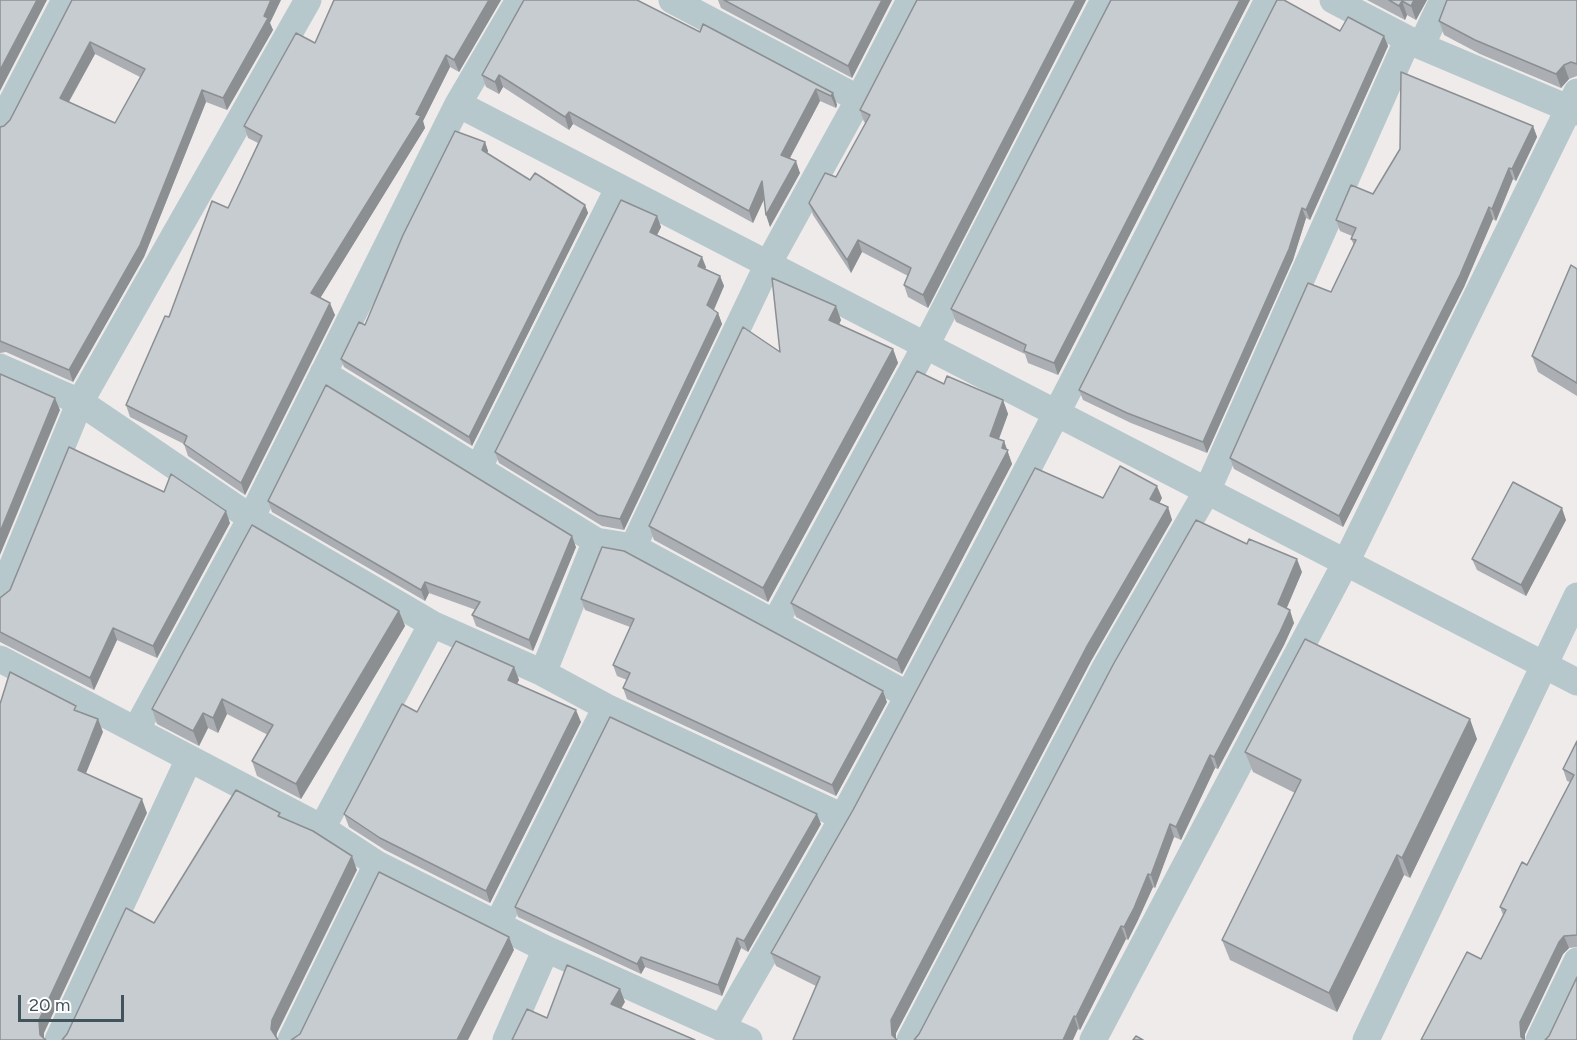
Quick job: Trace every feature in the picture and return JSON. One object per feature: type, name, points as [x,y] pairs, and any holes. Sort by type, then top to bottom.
[{"type":"street","points":[[0,125],[65,0]]},
{"type":"street","points":[[0,596],[80,402],[308,0]]},
{"type":"street","points":[[136,730],[251,518],[458,104],[519,0]]},
{"type":"street","points":[[672,0],[707,8],[859,99]]},
{"type":"street","points":[[633,547],[768,264],[859,99],[910,0]]},
{"type":"street","points":[[775,623],[926,345],[1104,0]]},
{"type":"street","points":[[722,1028],[843,818],[1057,413],[1268,0]]},
{"type":"street","points":[[1093,1040],[1346,562],[1574,104],[1414,43],[1333,0]]},
{"type":"street","points":[[910,1040],[1105,668],[1207,491],[1414,43],[1443,0]]},
{"type":"street","points":[[458,104],[1577,682]]},
{"type":"street","points":[[478,469],[619,186]]},
{"type":"street","points":[[0,367],[80,402],[251,518],[432,624],[543,673],[606,707],[843,818]]},
{"type":"street","points":[[323,373],[596,540],[633,547],[908,695]]},
{"type":"street","points":[[543,673],[596,540]]},
{"type":"street","points":[[1366,1040],[1577,596]]},
{"type":"street","points":[[322,828],[432,624]]},
{"type":"street","points":[[0,659],[322,828],[377,864],[546,950],[749,1040]]},
{"type":"street","points":[[497,925],[606,707]]},
{"type":"street","points":[[58,1040],[189,759]]},
{"type":"street","points":[[291,1040],[377,864]]},
{"type":"street","points":[[506,1040],[546,950]]},
{"type":"street","points":[[1539,1040],[1577,961]]},
{"type":"building","points":[[0,0],[37,0],[0,70]]},
{"type":"building","points":[[72,0],[271,0],[264,16],[268,18],[223,98],[202,90],[140,245],[69,370],[0,341],[0,127],[10,120]],"holes":[[[90,42],[145,69],[115,123],[60,98]]]},
{"type":"building","points":[[334,0],[489,0],[454,60],[446,55],[416,114],[421,116],[311,293],[330,303],[241,483],[184,444],[187,436],[126,405],[165,316],[169,317],[212,201],[228,208],[262,136],[244,126],[296,33],[315,43]]},
{"type":"building","points":[[524,0],[637,0],[700,32],[703,24],[833,93],[831,96],[816,89],[781,155],[796,161],[766,215],[762,181],[749,211],[569,112],[565,117],[499,75],[495,82],[482,75]]},
{"type":"building","points":[[724,0],[882,0],[848,66]]},
{"type":"building","points":[[917,0],[1076,0],[923,295],[904,285],[911,268],[858,240],[847,260],[809,203],[825,173],[836,177],[870,115],[860,110]]},
{"type":"building","points":[[1111,0],[1240,0],[1054,363],[1024,351],[1026,345],[951,309]]},
{"type":"building","points":[[1277,0],[1284,0],[1340,31],[1348,17],[1384,36],[1306,210],[1302,208],[1289,249],[1203,442],[1127,413],[1079,390]]},
{"type":"building","points":[[1389,0],[1414,0],[1411,6],[1402,1],[1399,6]]},
{"type":"building","points":[[1447,0],[1577,0],[1577,64],[1571,62],[1564,65],[1556,74],[1475,40],[1439,21]]},
{"type":"building","points":[[1401,72],[1533,126],[1512,169],[1509,168],[1492,209],[1489,207],[1460,275],[1339,516],[1230,458],[1308,283],[1331,292],[1356,240],[1351,239],[1356,228],[1336,220],[1351,185],[1373,194],[1400,149]]},
{"type":"building","points":[[455,131],[485,142],[482,150],[530,180],[535,173],[585,205],[469,437],[341,359],[359,322],[365,325],[403,235]]},
{"type":"building","points":[[621,200],[657,216],[650,232],[702,257],[698,266],[720,276],[707,305],[718,313],[620,519],[598,515],[495,452]]},
{"type":"building","points":[[1571,265],[1577,269],[1577,383],[1532,356]]},
{"type":"building","points":[[772,278],[836,306],[829,320],[893,349],[763,588],[649,526],[743,327],[780,352]]},
{"type":"building","points":[[917,371],[944,384],[947,376],[1003,400],[990,436],[1004,441],[1002,448],[1008,450],[897,660],[791,603]]},
{"type":"building","points":[[0,374],[55,398],[0,532]]},
{"type":"building","points":[[326,385],[572,536],[529,640],[472,615],[480,602],[425,582],[421,590],[268,501]]},
{"type":"building","points":[[69,447],[164,492],[171,474],[226,511],[153,646],[113,628],[90,678],[0,632],[0,598],[10,590]]},
{"type":"building","points":[[1120,466],[1157,486],[1150,499],[1168,507],[1086,648],[891,1020],[892,1035],[897,1040],[793,1040],[820,977],[771,953],[853,810],[1035,468],[1103,498]]},
{"type":"building","points":[[1513,482],[1562,508],[1521,585],[1472,559]]},
{"type":"building","points":[[1196,520],[1247,544],[1249,539],[1297,559],[1278,604],[1290,610],[1214,757],[1210,755],[1176,827],[1170,824],[1151,875],[1148,874],[1134,908],[1124,927],[1121,926],[1076,1017],[1074,1016],[1063,1040],[914,1040],[1114,663]]},
{"type":"building","points":[[252,525],[399,611],[296,784],[252,761],[273,725],[222,699],[213,718],[203,713],[193,731],[152,709]]},
{"type":"building","points":[[602,547],[624,551],[883,691],[832,785],[623,688],[630,673],[613,665],[634,619],[581,599]]},
{"type":"building","points":[[1305,639],[1470,719],[1402,858],[1397,855],[1329,993],[1222,940],[1301,780],[1245,752]]},
{"type":"building","points":[[456,641],[514,667],[508,680],[576,710],[486,891],[380,838],[344,814],[402,704],[417,712]]},
{"type":"building","points":[[10,672],[76,706],[74,710],[98,719],[78,770],[142,799],[39,1020],[40,1035],[46,1040],[0,1040],[0,704]]},
{"type":"building","points":[[610,717],[817,814],[744,941],[737,938],[718,985],[641,957],[637,964],[515,907]]},
{"type":"building","points":[[1577,741],[1577,935],[1564,936],[1559,942],[1520,1022],[1521,1037],[1525,1040],[1421,1040],[1467,952],[1481,959],[1506,910],[1500,907],[1522,862],[1527,865],[1574,775],[1563,769]]},
{"type":"building","points":[[236,790],[280,813],[278,816],[313,831],[352,856],[272,1020],[271,1029],[278,1040],[62,1040],[67,1034],[126,908],[154,923]]},
{"type":"building","points":[[379,872],[509,937],[457,1040],[291,1040],[300,1034]]},
{"type":"building","points":[[567,965],[620,989],[611,1004],[695,1040],[512,1040],[527,1009],[547,1018]]},
{"type":"building","points":[[1577,977],[1577,1040],[1545,1040],[1549,1036]]}]
